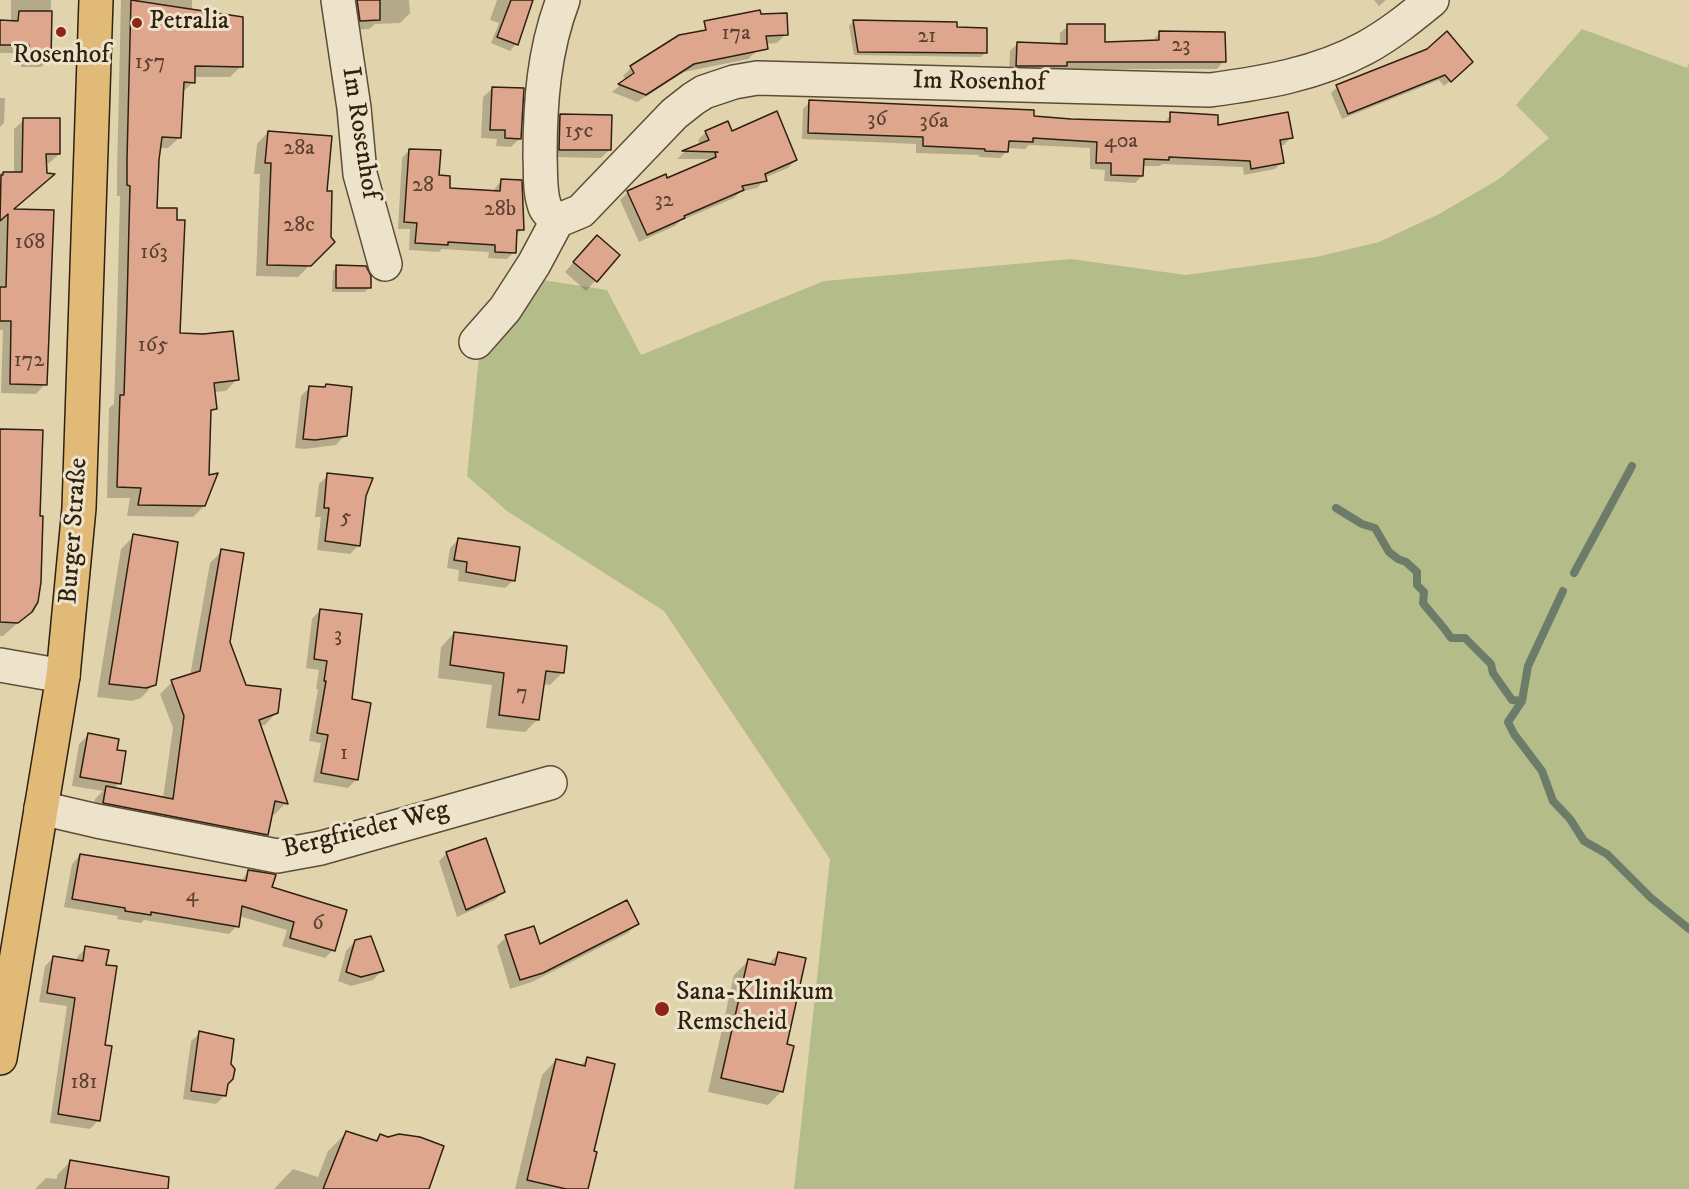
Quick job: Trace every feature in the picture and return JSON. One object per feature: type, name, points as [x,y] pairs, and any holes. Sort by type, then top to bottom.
[{"type":"main road","name":"Burger Straße","points":[[0,1058],[63,676],[79,508],[96,0]]},
{"type":"street","name":"Im Rosenhof","points":[[338,0],[360,174],[385,264]]},
{"type":"street","points":[[476,342],[505,309],[534,264],[557,221],[546,210],[541,189],[540,133],[544,70],[563,0]]},
{"type":"street","name":"Im Rosenhof","points":[[557,221],[581,211],[674,114],[693,99],[704,92],[734,82],[757,78],[1210,90],[1268,81],[1338,60],[1364,48],[1403,24],[1432,0]]},
{"type":"street","points":[[0,665],[63,676]]},
{"type":"street","name":"Bergfrieder Weg","points":[[41,808],[277,856],[321,848],[550,783]]},
{"type":"green space","points":[[1582,29],[1687,68],[1689,63],[1689,1189],[794,1189],[830,859],[664,611],[507,511],[467,476],[480,346],[536,279],[607,290],[641,355],[824,281],[1071,259],[1186,275],[1316,257],[1379,242],[1439,214],[1499,179],[1549,138],[1516,105]]},
{"type":"building","points":[[131,0],[243,17],[243,67],[195,66],[195,83],[184,82],[181,138],[162,137],[159,160],[157,208],[177,208],[177,220],[185,220],[180,333],[203,334],[233,331],[239,380],[214,383],[217,409],[211,410],[209,475],[218,473],[205,506],[138,505],[141,488],[117,487],[120,395],[124,395],[127,304],[130,186],[127,185],[127,159]]},
{"type":"building","points":[[357,0],[380,0],[380,20],[360,21]]},
{"type":"building","points":[[511,0],[533,0],[518,45],[497,37]]},
{"type":"building","points":[[760,10],[761,14],[787,13],[788,35],[766,36],[768,49],[694,64],[646,95],[618,84],[634,73],[630,66],[679,35],[706,30],[704,21]]},
{"type":"building","points":[[19,11],[52,11],[51,59],[29,59],[29,45],[0,45],[0,20],[18,21]]},
{"type":"building","points":[[853,20],[957,22],[957,27],[987,28],[987,53],[858,52]]},
{"type":"building","points":[[1067,24],[1105,24],[1105,42],[1159,40],[1159,31],[1225,32],[1226,62],[1067,62],[1067,66],[1016,66],[1017,42],[1067,44]]},
{"type":"building","points":[[1447,31],[1473,62],[1451,82],[1445,75],[1348,114],[1336,85],[1427,49]]},
{"type":"building","points":[[492,87],[524,88],[521,139],[505,138],[505,130],[490,130]]},
{"type":"building","points":[[809,100],[1034,110],[1034,116],[1071,119],[1170,122],[1170,112],[1218,115],[1218,125],[1288,112],[1293,138],[1280,140],[1284,163],[1251,169],[1250,161],[1169,157],[1169,160],[1144,159],[1143,176],[1111,175],[1111,163],[1096,163],[1097,142],[1033,138],[1033,142],[1009,141],[1008,152],[923,146],[923,137],[808,133]]},
{"type":"building","points":[[777,111],[797,160],[765,174],[767,181],[742,186],[744,190],[647,235],[627,191],[666,174],[667,178],[716,157],[715,153],[718,152],[682,151],[709,140],[705,131],[728,121],[732,131]]},
{"type":"building","points":[[560,114],[612,115],[611,150],[559,150]]},
{"type":"building","points":[[23,118],[60,118],[60,154],[46,154],[47,173],[55,174],[14,209],[54,210],[47,385],[10,384],[11,321],[0,321],[0,287],[6,287],[8,214],[0,221],[1,175],[3,172],[22,172]]},
{"type":"building","points":[[268,131],[332,136],[327,191],[332,191],[331,237],[335,242],[311,266],[267,265],[271,163],[265,163]]},
{"type":"building","points":[[409,149],[441,150],[439,175],[450,176],[450,188],[500,191],[501,179],[522,180],[524,230],[517,230],[516,253],[495,252],[495,245],[448,242],[448,245],[415,243],[417,223],[404,222]]},
{"type":"building","points":[[597,235],[620,255],[597,282],[573,262]]},
{"type":"building","points":[[336,265],[366,266],[371,276],[371,288],[336,288]]},
{"type":"building","points":[[326,384],[352,387],[347,436],[315,440],[303,439],[309,386],[325,387]]},
{"type":"building","points":[[0,429],[43,430],[40,516],[43,516],[41,582],[38,602],[32,612],[18,623],[0,622]]},
{"type":"building","points":[[327,473],[373,478],[366,496],[360,546],[325,541],[329,508],[324,508]]},
{"type":"building","points":[[133,534],[178,542],[156,685],[146,688],[109,684]]},
{"type":"building","points":[[458,538],[520,547],[515,581],[466,572],[467,562],[454,560]]},
{"type":"building","points":[[221,549],[244,553],[230,642],[246,685],[281,689],[278,713],[259,720],[288,804],[275,801],[268,835],[103,803],[106,786],[173,799],[184,716],[171,680],[200,671]]},
{"type":"building","points":[[320,609],[362,614],[352,699],[371,703],[358,780],[321,773],[328,735],[317,733],[327,661],[314,659]]},
{"type":"building","points":[[454,632],[567,646],[564,673],[546,671],[539,720],[499,715],[504,673],[450,665]]},
{"type":"building","points":[[88,733],[119,739],[117,750],[126,751],[121,784],[80,777]]},
{"type":"building","points":[[486,838],[505,892],[466,910],[446,852]]},
{"type":"building","points":[[80,854],[246,881],[248,870],[274,874],[276,875],[272,887],[347,910],[335,951],[290,938],[294,922],[242,906],[239,927],[151,912],[151,915],[125,911],[125,908],[72,899]]},
{"type":"building","points":[[627,900],[639,924],[543,973],[520,980],[505,935],[534,926],[540,944]]},
{"type":"building","points":[[371,936],[384,971],[361,977],[346,972],[355,940]]},
{"type":"building","points":[[85,946],[109,950],[106,965],[117,966],[105,1045],[112,1046],[100,1121],[58,1114],[75,998],[47,993],[53,956],[83,961]]},
{"type":"building","points":[[778,952],[806,958],[787,1044],[794,1046],[783,1092],[721,1078],[748,959],[775,965]]},
{"type":"building","points":[[199,1031],[234,1039],[231,1064],[235,1069],[233,1079],[228,1084],[226,1096],[191,1091]]},
{"type":"building","points":[[587,1057],[615,1064],[594,1151],[597,1152],[588,1189],[566,1189],[527,1180],[556,1059],[585,1066]]},
{"type":"building","points":[[346,1131],[377,1141],[380,1134],[388,1137],[399,1134],[420,1137],[444,1146],[429,1189],[323,1189]]},
{"type":"building","points":[[70,1160],[169,1177],[168,1189],[65,1189]]},
{"type":"waterway","points":[[1574,573],[1632,466]]},
{"type":"waterway","points":[[1336,508],[1362,524],[1375,528],[1389,552],[1417,572],[1417,585],[1424,592],[1423,603],[1451,638],[1465,638],[1491,664],[1493,673],[1512,700],[1522,701]]},
{"type":"waterway","points":[[1563,591],[1528,666],[1522,701],[1508,722],[1514,734],[1542,771],[1553,801],[1570,819],[1584,841],[1607,854],[1651,898],[1689,929]]},
{"type":"place","name":"Petralia","points":[[137,23]]},
{"type":"place","name":"Rosenhof","points":[[61,32]]},
{"type":"place","name":"Sana-Klinikum Remscheid","points":[[662,1009]]}]
